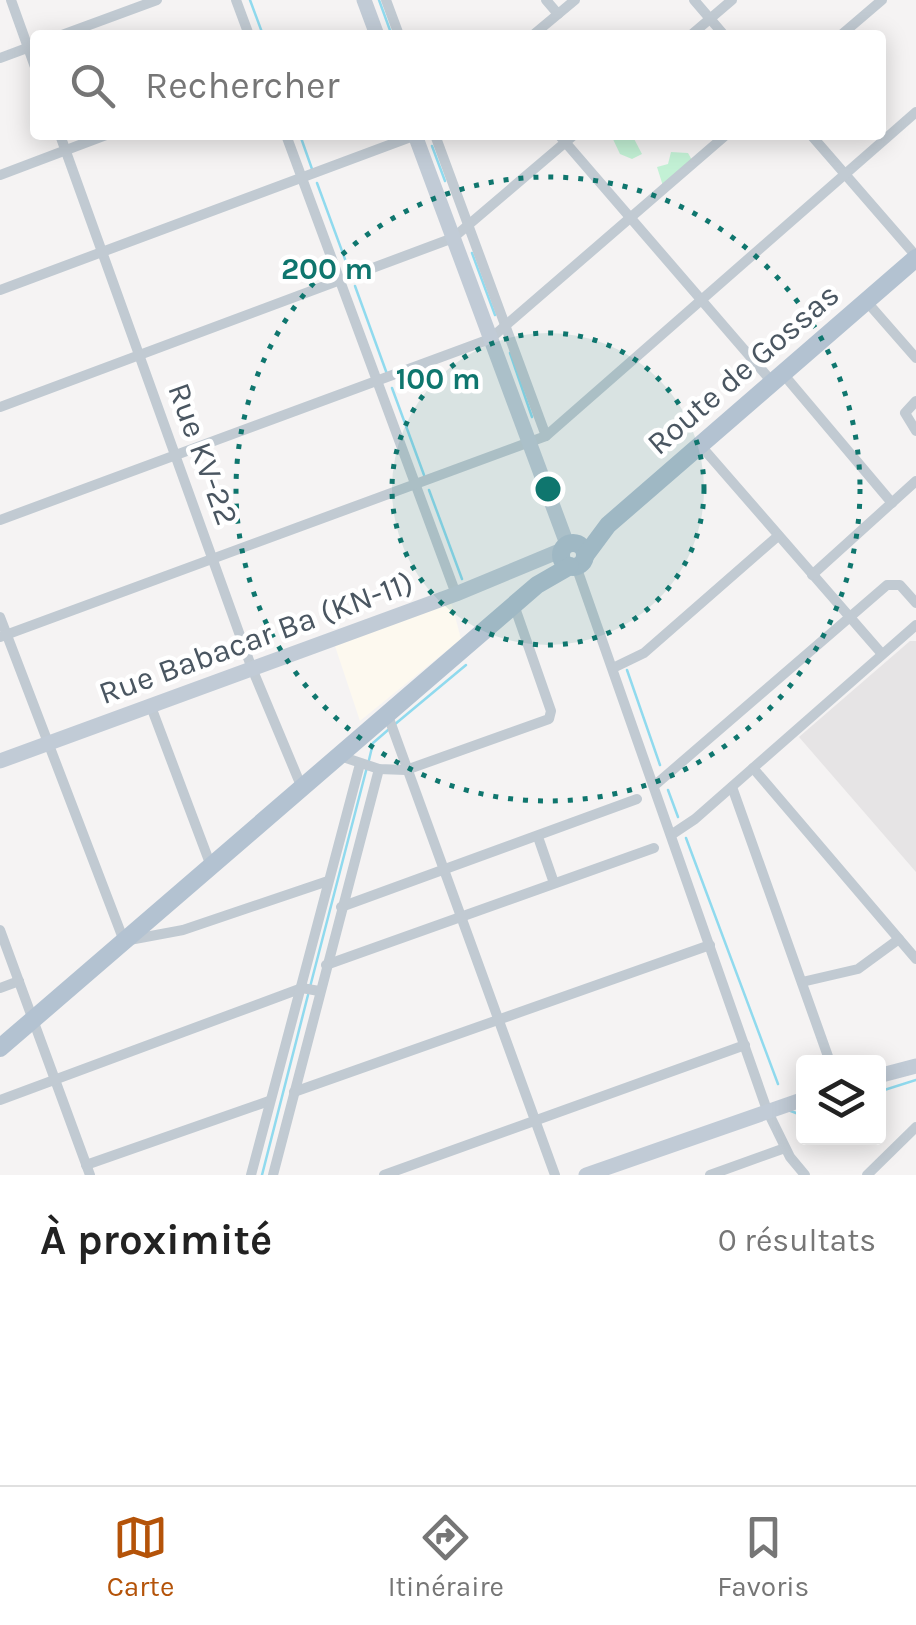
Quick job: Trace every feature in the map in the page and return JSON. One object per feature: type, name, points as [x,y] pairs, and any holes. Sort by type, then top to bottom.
[{"type":"main road","name":"Route de Gossas","points":[[0,1048],[340,756],[391,721],[561,560],[701,446],[916,257]]},
{"type":"street","points":[[10,0],[30,44]]},
{"type":"street","points":[[76,30],[157,0]]},
{"type":"street","points":[[236,0],[247,30]]},
{"type":"street","points":[[364,0],[374,30]]},
{"type":"street","points":[[386,0],[397,30]]},
{"type":"street","points":[[546,0],[558,14]]},
{"type":"street","points":[[540,30],[575,0]]},
{"type":"street","points":[[694,0],[720,30]]},
{"type":"street","points":[[697,30],[732,0]]},
{"type":"street","points":[[847,30],[882,0]]},
{"type":"street","points":[[0,58],[30,46]]},
{"type":"street","points":[[886,139],[916,112]]},
{"type":"street","name":"Rue KV-22","points":[[62,140],[251,666],[302,788]]},
{"type":"street","points":[[0,175],[93,140]]},
{"type":"street","points":[[288,140],[456,594]]},
{"type":"street","points":[[0,290],[402,140]]},
{"type":"street","points":[[417,140],[529,443],[561,560],[613,668],[768,1110],[785,1148],[805,1175]]},
{"type":"street","points":[[437,140],[546,436]]},
{"type":"street","points":[[0,407],[453,238],[564,140]]},
{"type":"street","points":[[568,140],[702,299],[892,502]]},
{"type":"street","points":[[0,520],[490,339],[720,140]]},
{"type":"street","points":[[815,140],[916,257]]},
{"type":"street","points":[[3,636],[546,436],[885,140]]},
{"type":"street","points":[[867,302],[916,358]]},
{"type":"street","points":[[916,402],[905,412],[916,431]]},
{"type":"street","points":[[701,446],[882,654]]},
{"type":"street","points":[[812,575],[916,481]]},
{"type":"street","points":[[613,668],[644,654],[778,536]]},
{"type":"street","name":"Rue Babacar Ba (KN-11)","points":[[0,761],[251,666],[561,560]]},
{"type":"street","points":[[654,786],[891,583],[900,585],[916,603]]},
{"type":"street","points":[[340,756],[369,767],[406,770],[549,719],[550,711],[514,605]]},
{"type":"street","points":[[0,617],[3,636],[124,940],[183,930],[328,882]]},
{"type":"street","points":[[671,834],[732,787],[916,625]]},
{"type":"street","points":[[150,704],[212,866]]},
{"type":"street","points":[[391,721],[555,1175]]},
{"type":"street","points":[[251,1175],[269,1101],[302,1020],[328,882],[369,767]]},
{"type":"street","points":[[273,1175],[294,1092],[302,1020],[310,989],[326,965],[369,767]]},
{"type":"street","points":[[754,768],[916,959]]},
{"type":"street","points":[[732,787],[828,1055]]},
{"type":"street","points":[[341,907],[638,799]]},
{"type":"street","points":[[538,836],[554,884]]},
{"type":"street","points":[[326,965],[654,848]]},
{"type":"street","points":[[0,930],[88,1170],[269,1101]]},
{"type":"street","points":[[802,982],[858,969],[899,939]]},
{"type":"street","points":[[294,1092],[710,945]]},
{"type":"street","points":[[0,988],[18,981]]},
{"type":"street","points":[[0,1100],[310,989]]},
{"type":"street","points":[[384,1175],[745,1044]]},
{"type":"street","points":[[886,1074],[916,1066]]},
{"type":"street","points":[[586,1175],[796,1101]]},
{"type":"street","points":[[867,1175],[916,1128]]},
{"type":"street","points":[[710,1175],[785,1148]]},
{"type":"shaded area","points":[[450,597],[461,639],[360,721],[334,643]]},
{"type":"shaded area","points":[[910,641],[916,641],[916,872],[799,737]]},
{"type":"green space","points":[[613,140],[635,140],[642,154],[632,159],[620,154]]},
{"type":"green space","points":[[671,152],[688,153],[692,160],[663,186],[657,167],[668,164]]},
{"type":"waterway","points":[[250,0],[261,30]]},
{"type":"waterway","points":[[379,0],[390,30]]},
{"type":"waterway","points":[[302,140],[312,169]]},
{"type":"waterway","points":[[432,146],[445,181]]},
{"type":"waterway","points":[[317,183],[349,270]]},
{"type":"waterway","points":[[472,253],[495,315]]},
{"type":"waterway","points":[[355,286],[387,374]]},
{"type":"waterway","points":[[510,353],[532,417]]},
{"type":"waterway","points":[[392,388],[424,475]]},
{"type":"waterway","points":[[429,490],[462,579]]},
{"type":"waterway","points":[[394,725],[466,665]]},
{"type":"waterway","points":[[627,670],[660,765]]},
{"type":"waterway","points":[[369,760],[373,743],[388,730]]},
{"type":"waterway","points":[[310,987],[367,767]]},
{"type":"waterway","points":[[668,790],[678,817]]},
{"type":"waterway","points":[[686,838],[778,1084]]},
{"type":"waterway","points":[[262,1175],[308,995]]},
{"type":"waterway","points":[[886,1089],[916,1080]]},
{"type":"waterway","points":[[788,1110],[796,1113]]}]
